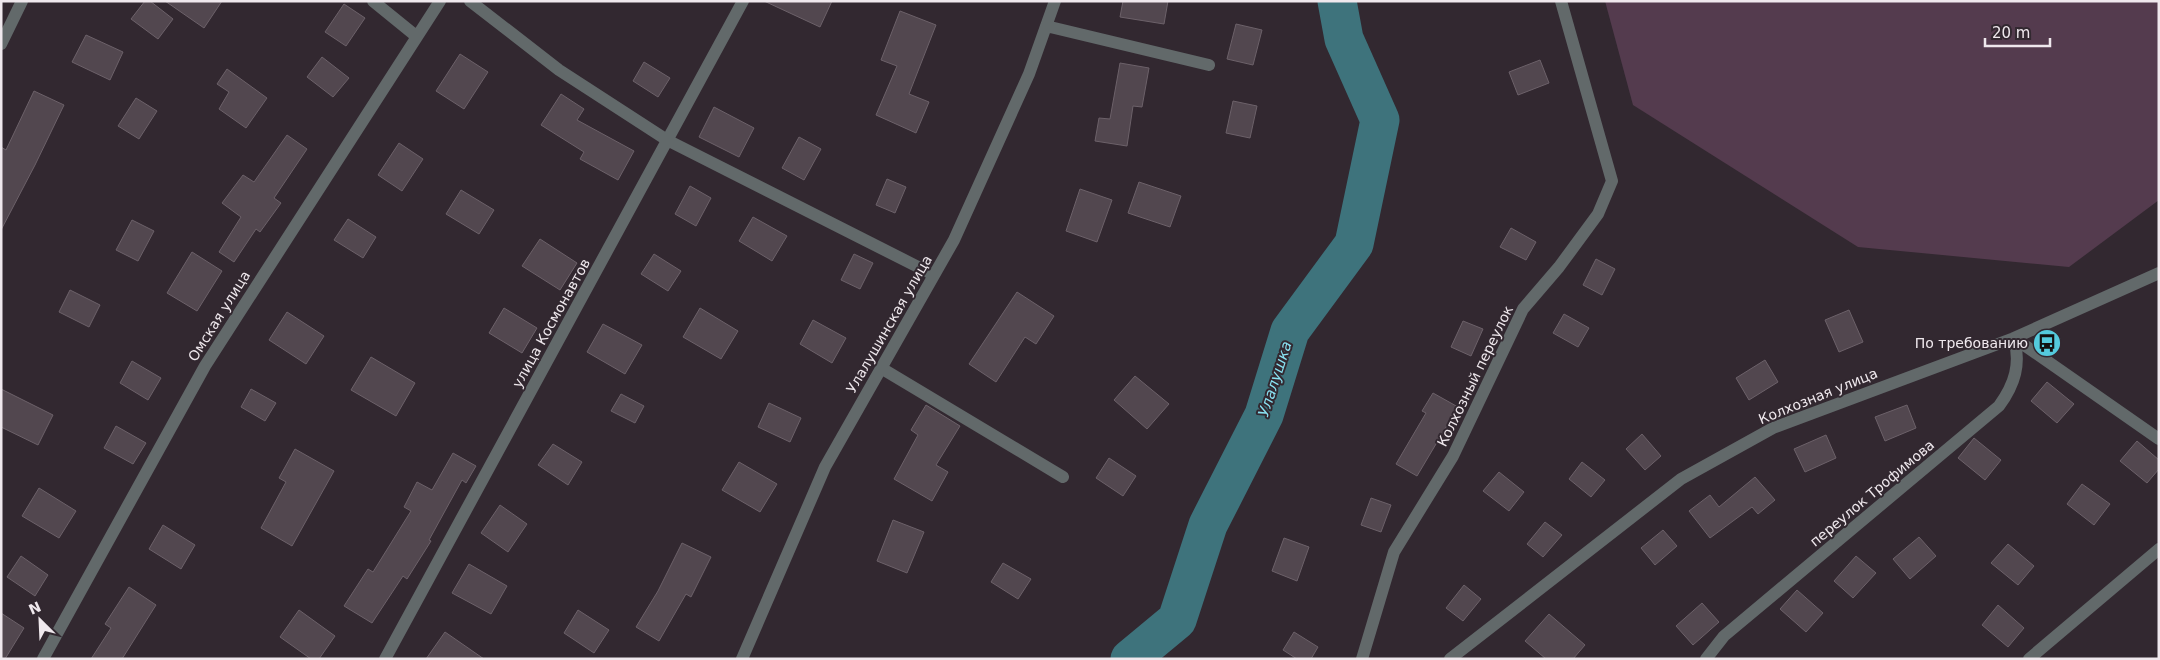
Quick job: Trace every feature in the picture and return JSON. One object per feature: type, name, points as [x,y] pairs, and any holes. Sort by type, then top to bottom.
[{"type":"street","points":[[1,44],[22,1]]},
{"type":"street","points":[[373,1],[416,36]]},
{"type":"street","name":"Омская улица","points":[[43,659],[205,366],[440,1]]},
{"type":"street","points":[[470,1],[559,70],[668,140],[934,275]]},
{"type":"street","name":"улица Космонавтов","points":[[385,659],[743,1]]},
{"type":"street","name":"Улалушинская улица","points":[[742,659],[825,467],[954,240],[1022,91],[1055,1]]},
{"type":"street","name":"Колхозный переулок","points":[[1362,659],[1394,552],[1453,456],[1523,309],[1559,267],[1598,214],[1612,181],[1561,1]]},
{"type":"street","points":[[1046,26],[1209,65]]},
{"type":"street","name":"Колхозная улица","points":[[1450,659],[1681,479],[1773,428],[2014,338],[2159,274]]},
{"type":"street","points":[[2014,338],[2159,439]]},
{"type":"street","name":"переулок Трофимова","points":[[1709,655],[1724,636],[1999,406],[2010,391],[2016,371],[2018,353],[2014,338]]},
{"type":"street","points":[[881,368],[1063,477]]},
{"type":"street","points":[[2029,659],[2159,549]]},
{"type":"shaded area","points":[[1605,1],[2159,1],[2159,200],[2069,267],[1858,247],[1633,105]]},
{"type":"building","points":[[145,1],[150,1],[173,19],[158,39],[131,19]]},
{"type":"building","points":[[165,1],[222,1],[204,28]]},
{"type":"building","points":[[764,1],[832,1],[820,27]]},
{"type":"building","points":[[1123,1],[1168,1],[1164,24],[1120,17]]},
{"type":"building","points":[[344,4],[365,18],[346,46],[325,32]]},
{"type":"building","points":[[900,11],[936,25],[909,94],[929,102],[916,133],[876,115],[897,66],[881,60]]},
{"type":"building","points":[[1236,24],[1262,30],[1253,65],[1227,59]]},
{"type":"building","points":[[86,35],[123,52],[110,80],[72,62]]},
{"type":"building","points":[[460,54],[488,72],[464,109],[436,91]]},
{"type":"building","points":[[322,57],[349,78],[333,97],[307,77]]},
{"type":"building","points":[[1540,60],[1549,83],[1518,95],[1509,72]]},
{"type":"building","points":[[644,62],[670,78],[658,97],[633,81]]},
{"type":"building","points":[[1120,63],[1149,68],[1142,107],[1133,106],[1127,146],[1095,141],[1099,118],[1110,119]]},
{"type":"building","points":[[227,69],[267,98],[246,128],[219,109],[229,92],[217,84]]},
{"type":"building","points":[[34,91],[64,105],[1,230],[1,147],[6,150]]},
{"type":"building","points":[[561,94],[584,109],[577,120],[634,151],[618,180],[580,159],[584,152],[541,125]]},
{"type":"building","points":[[136,98],[157,111],[139,139],[118,126]]},
{"type":"building","points":[[1233,101],[1257,106],[1250,138],[1226,133]]},
{"type":"building","points":[[714,107],[754,128],[739,157],[699,137]]},
{"type":"building","points":[[287,135],[307,149],[274,198],[281,203],[260,232],[256,229],[234,262],[219,252],[241,217],[222,203],[243,175],[254,182]]},
{"type":"building","points":[[799,137],[821,149],[804,180],[782,168]]},
{"type":"building","points":[[399,143],[423,159],[402,191],[378,175]]},
{"type":"building","points":[[887,179],[906,187],[895,213],[876,205]]},
{"type":"building","points":[[1139,182],[1181,196],[1170,227],[1128,213]]},
{"type":"building","points":[[690,186],[711,198],[696,226],[675,214]]},
{"type":"building","points":[[1080,189],[1112,200],[1097,242],[1066,231]]},
{"type":"building","points":[[461,190],[494,210],[479,234],[446,214]]},
{"type":"building","points":[[753,217],[787,236],[772,261],[739,241]]},
{"type":"building","points":[[348,219],[376,237],[363,258],[334,240]]},
{"type":"building","points":[[132,220],[154,231],[138,261],[116,250]]},
{"type":"building","points":[[1511,228],[1536,242],[1526,260],[1500,247]]},
{"type":"building","points":[[540,239],[577,263],[560,290],[522,266]]},
{"type":"building","points":[[192,252],[222,271],[197,311],[167,293]]},
{"type":"building","points":[[654,254],[681,271],[668,291],[641,274]]},
{"type":"building","points":[[854,254],[873,263],[860,289],[841,280]]},
{"type":"building","points":[[1596,259],[1615,269],[1602,295],[1583,285]]},
{"type":"building","points":[[70,290],[100,305],[89,327],[59,312]]},
{"type":"building","points":[[1017,292],[1054,316],[1036,344],[1025,337],[996,382],[969,364]]},
{"type":"building","points":[[504,308],[537,328],[522,353],[489,333]]},
{"type":"building","points":[[700,308],[738,331],[721,359],[683,337]]},
{"type":"building","points":[[1849,310],[1863,342],[1839,352],[1825,320]]},
{"type":"building","points":[[287,312],[324,336],[306,364],[269,340]]},
{"type":"building","points":[[1564,314],[1589,328],[1578,347],[1553,333]]},
{"type":"building","points":[[813,320],[846,338],[832,363],[800,344]]},
{"type":"building","points":[[1463,321],[1483,329],[1471,356],[1451,347]]},
{"type":"building","points":[[603,324],[642,345],[625,374],[587,352]]},
{"type":"building","points":[[371,357],[415,383],[396,416],[351,390]]},
{"type":"building","points":[[1765,360],[1778,382],[1749,400],[1736,378]]},
{"type":"building","points":[[132,361],[161,378],[148,400],[120,383]]},
{"type":"building","points":[[1135,376],[1169,404],[1147,429],[1114,400]]},
{"type":"building","points":[[2047,382],[2074,404],[2057,423],[2031,401]]},
{"type":"building","points":[[1,389],[53,415],[38,445],[1,427]]},
{"type":"building","points":[[251,389],[276,403],[265,421],[241,407]]},
{"type":"building","points":[[1433,393],[1458,407],[1417,476],[1396,464],[1426,413],[1422,411]]},
{"type":"building","points":[[621,394],[644,406],[635,423],[611,411]]},
{"type":"building","points":[[769,403],[801,418],[790,442],[758,427]]},
{"type":"building","points":[[926,405],[960,426],[936,465],[948,472],[932,501],[894,479],[918,435],[911,430]]},
{"type":"building","points":[[1907,405],[1916,428],[1885,441],[1875,417]]},
{"type":"building","points":[[116,426],[146,443],[133,464],[104,448]]},
{"type":"building","points":[[1642,434],[1661,456],[1645,470],[1626,449]]},
{"type":"building","points":[[1826,435],[1836,458],[1805,472],[1794,449]]},
{"type":"building","points":[[1974,438],[2001,460],[1985,480],[1958,458]]},
{"type":"building","points":[[2137,441],[2159,460],[2159,469],[2147,483],[2120,461]]},
{"type":"building","points":[[553,444],[582,462],[568,485],[538,465]]},
{"type":"building","points":[[295,449],[334,471],[292,546],[261,528],[286,482],[279,478]]},
{"type":"building","points":[[453,453],[476,466],[466,483],[462,480],[429,540],[431,541],[407,579],[403,576],[372,623],[344,606],[368,569],[373,572],[411,511],[404,507],[417,482],[432,490]]},
{"type":"building","points":[[1109,458],[1136,476],[1123,496],[1096,478]]},
{"type":"building","points":[[739,462],[777,484],[760,512],[722,490]]},
{"type":"building","points":[[1582,462],[1605,480],[1591,497],[1569,479]]},
{"type":"building","points":[[1499,472],[1524,492],[1509,511],[1483,491]]},
{"type":"building","points":[[1755,477],[1775,500],[1758,514],[1752,507],[1710,538],[1689,511],[1710,495],[1719,507]]},
{"type":"building","points":[[2082,484],[2110,504],[2094,525],[2067,504]]},
{"type":"building","points":[[39,488],[76,511],[59,538],[22,516]]},
{"type":"building","points":[[1371,498],[1391,505],[1381,532],[1361,525]]},
{"type":"building","points":[[500,505],[527,524],[508,552],[481,533]]},
{"type":"building","points":[[893,520],[924,532],[907,573],[877,561]]},
{"type":"building","points":[[1545,522],[1562,535],[1543,557],[1527,544]]},
{"type":"building","points":[[163,525],[195,545],[181,569],[149,549]]},
{"type":"building","points":[[1663,530],[1677,546],[1655,565],[1641,548]]},
{"type":"building","points":[[1919,537],[1936,556],[1910,579],[1893,559]]},
{"type":"building","points":[[1284,538],[1309,547],[1297,581],[1272,571]]},
{"type":"building","points":[[682,543],[711,557],[691,597],[686,594],[659,641],[636,627],[658,591]]},
{"type":"building","points":[[2008,544],[2034,566],[2018,585],[1991,563]]},
{"type":"building","points":[[21,556],[48,575],[35,596],[7,577]]},
{"type":"building","points":[[1856,556],[1876,573],[1853,598],[1834,581]]},
{"type":"building","points":[[1003,563],[1031,579],[1018,599],[991,582]]},
{"type":"building","points":[[469,564],[507,586],[491,614],[452,593]]},
{"type":"building","points":[[1464,585],[1481,599],[1463,621],[1446,608]]},
{"type":"building","points":[[129,587],[156,605],[122,659],[91,659],[111,628],[105,624]]},
{"type":"building","points":[[1797,590],[1823,613],[1806,632],[1780,609]]},
{"type":"building","points":[[1702,603],[1719,622],[1693,645],[1676,626]]},
{"type":"building","points":[[1998,605],[2024,628],[2008,647],[1982,625]]},
{"type":"building","points":[[299,610],[335,636],[319,659],[311,659],[280,637]]},
{"type":"building","points":[[578,610],[609,630],[594,653],[564,633]]},
{"type":"building","points":[[1,613],[24,628],[5,659],[1,659]]},
{"type":"building","points":[[1549,614],[1585,645],[1573,659],[1546,659],[1525,641]]},
{"type":"building","points":[[445,632],[484,659],[426,659]]},
{"type":"building","points":[[1294,632],[1318,647],[1311,659],[1297,659],[1283,650]]},
{"type":"waterway","name":"Улалушка","points":[[1130,659],[1177,620],[1208,525],[1264,415],[1290,331],[1354,244],[1380,120],[1344,39],[1337,1]]},
{"type":"place","name":"По требованию","points":[[2047,343]]}]
